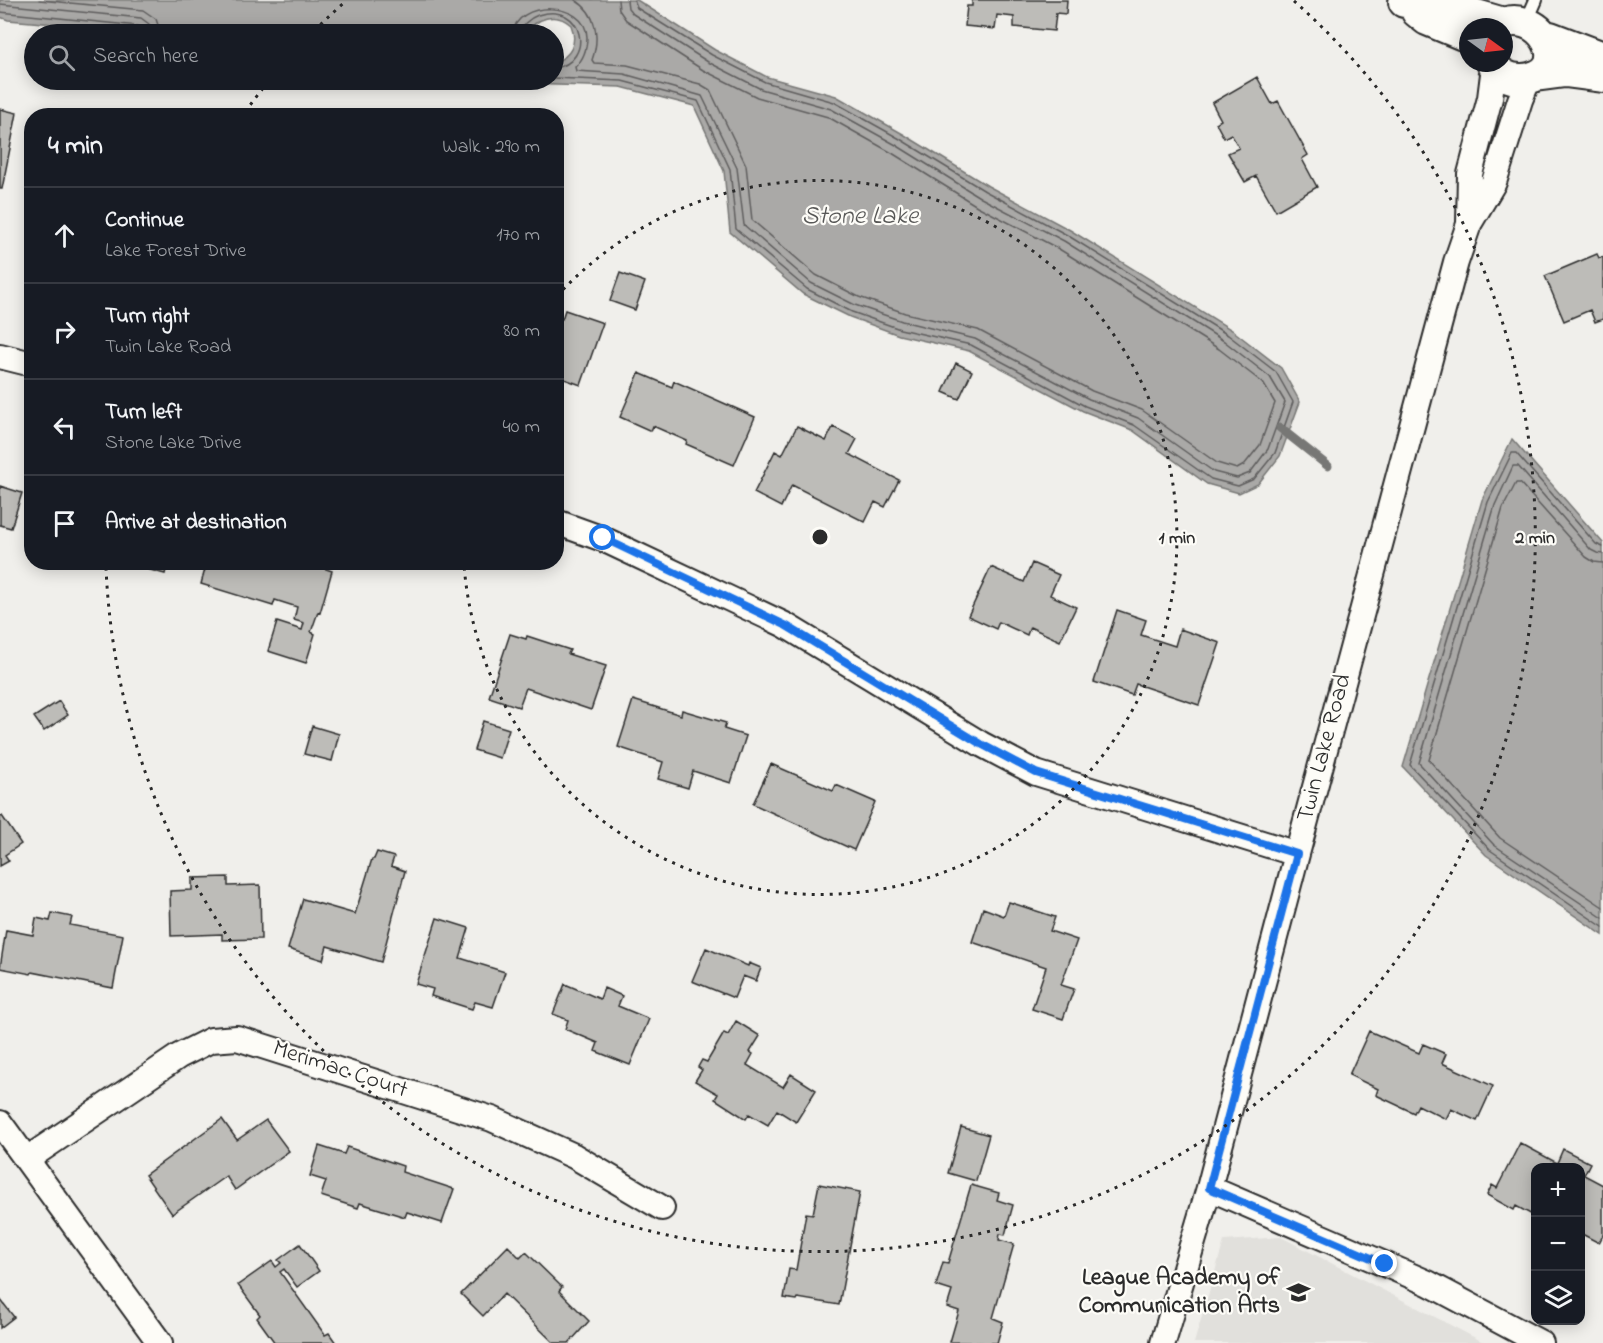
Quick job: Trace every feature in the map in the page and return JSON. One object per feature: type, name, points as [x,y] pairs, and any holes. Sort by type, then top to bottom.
[{"type":"street","points":[[1402,1],[1431,2],[1479,18]]},
{"type":"street","points":[[1402,1],[1427,20],[1459,33]]},
{"type":"street","points":[[1507,18],[1519,15],[1538,18],[1603,57]]},
{"type":"street","points":[[1532,77],[1548,63],[1551,55],[1538,18]]},
{"type":"street","name":"Twin Lake Road","points":[[1469,224],[1470,174],[1490,98],[1492,72]]},
{"type":"street","points":[[1502,72],[1509,78],[1565,72],[1603,77]]},
{"type":"street","name":"Twin Lake Road","points":[[1163,1343],[1209,1188],[1453,273],[1469,224],[1494,182],[1520,100],[1532,77]]},
{"type":"street","points":[[0,356],[24,362]]},
{"type":"street","points":[[564,525],[603,538],[785,625],[981,744],[1036,773],[1297,854]]},
{"type":"street","name":"Merimac Court","points":[[27,1159],[179,1056],[211,1040],[237,1038],[492,1119],[574,1156],[662,1208]]},
{"type":"street","points":[[0,1123],[160,1343]]},
{"type":"street","points":[[1209,1188],[1428,1283],[1541,1343]]},
{"type":"shaded area","name":"League Academy of Communication Arts","points":[[1281,1237],[1485,1343],[1194,1343],[1224,1241]]},
{"type":"water","name":"Stone Lake","points":[[0,0],[637,0],[715,50],[767,77],[836,96],[988,186],[1070,230],[1232,330],[1281,368],[1300,402],[1280,456],[1258,484],[1239,493],[1207,484],[1132,430],[1083,411],[969,351],[899,335],[850,317],[803,294],[730,232],[724,171],[694,106],[621,87],[564,85],[564,58],[569,53],[574,38],[571,25],[559,18],[546,18],[535,24],[55,24],[8,20],[0,17]]},
{"type":"water","points":[[1512,439],[1603,543],[1603,935],[1486,855],[1403,767],[1482,500]]},
{"type":"building","points":[[972,0],[1067,0],[1066,14],[1056,13],[1054,31],[1014,27],[1014,17],[997,15],[995,29],[965,26],[967,6],[972,6]]},
{"type":"building","points":[[1257,77],[1272,104],[1278,101],[1308,155],[1302,159],[1317,187],[1276,211],[1256,176],[1245,182],[1228,153],[1239,148],[1231,134],[1224,138],[1216,123],[1221,120],[1212,103]]},
{"type":"building","points":[[0,109],[17,113],[2,189],[0,189]]},
{"type":"building","points":[[1597,254],[1599,258],[1603,257],[1603,319],[1595,322],[1590,310],[1564,321],[1545,276]]},
{"type":"building","points":[[620,273],[645,282],[635,310],[610,301]]},
{"type":"building","points":[[565,310],[603,323],[581,385],[564,379]]},
{"type":"building","points":[[956,363],[972,371],[959,399],[943,392]]},
{"type":"building","points":[[639,373],[672,387],[674,381],[755,417],[734,465],[686,444],[687,441],[653,426],[651,431],[620,417]]},
{"type":"building","points":[[797,426],[826,441],[833,427],[857,439],[849,454],[899,480],[885,507],[875,502],[865,522],[792,485],[781,507],[754,493],[775,451],[782,455]]},
{"type":"building","points":[[0,486],[22,493],[11,528],[0,525]]},
{"type":"building","points":[[1032,563],[1059,575],[1050,595],[1076,607],[1060,641],[1030,627],[1027,635],[999,622],[996,629],[968,616],[991,567],[1024,582]]},
{"type":"building","points":[[150,570],[166,570],[165,574]]},
{"type":"building","points":[[205,570],[332,571],[320,613],[318,612],[311,632],[315,634],[306,663],[268,651],[277,622],[302,630],[304,623],[294,620],[297,607],[275,600],[273,606],[201,584]]},
{"type":"building","points":[[1117,610],[1146,620],[1141,635],[1175,646],[1180,629],[1220,643],[1199,705],[1136,684],[1132,695],[1094,682]]},
{"type":"building","points":[[510,634],[526,639],[527,636],[570,650],[568,654],[606,666],[591,710],[526,688],[519,707],[489,697]]},
{"type":"building","points":[[633,700],[681,715],[682,710],[726,723],[724,729],[746,736],[731,783],[693,771],[688,788],[658,779],[663,762],[618,747]]},
{"type":"building","points":[[59,701],[68,715],[44,731],[34,717]]},
{"type":"building","points":[[483,721],[509,729],[500,758],[474,750]]},
{"type":"building","points":[[312,726],[339,734],[332,761],[304,754]]},
{"type":"building","points":[[771,764],[833,791],[836,785],[875,802],[854,850],[753,804]]},
{"type":"building","points":[[2,816],[21,844],[5,855],[9,861],[0,866],[0,817]]},
{"type":"building","points":[[377,852],[394,857],[391,866],[405,871],[381,962],[327,946],[323,960],[288,949],[303,899],[355,914],[372,859]]},
{"type":"building","points":[[228,877],[228,886],[260,885],[261,939],[222,940],[222,934],[171,936],[170,891],[192,890],[192,878]]},
{"type":"building","points":[[1009,902],[1055,917],[1050,931],[1077,940],[1061,985],[1074,989],[1063,1019],[1032,1009],[1046,967],[972,942],[983,908],[1004,916]]},
{"type":"building","points":[[52,913],[72,917],[70,925],[123,935],[113,988],[0,968],[6,930],[33,935],[36,918],[50,921]]},
{"type":"building","points":[[437,918],[469,928],[460,958],[505,972],[493,1007],[475,1002],[472,1009],[431,996],[433,989],[416,984]]},
{"type":"building","points":[[706,948],[748,966],[749,963],[761,968],[756,981],[743,976],[734,998],[692,981]]},
{"type":"building","points":[[565,984],[600,999],[604,988],[622,996],[618,1006],[649,1019],[630,1065],[595,1051],[598,1043],[565,1029],[568,1020],[553,1014]]},
{"type":"building","points":[[736,1021],[760,1036],[750,1052],[753,1054],[747,1065],[783,1087],[791,1074],[816,1090],[796,1122],[777,1110],[768,1125],[749,1114],[746,1119],[715,1099],[718,1094],[695,1081],[702,1070],[698,1067],[702,1060],[707,1062],[724,1033],[728,1035]]},
{"type":"building","points":[[1369,1031],[1419,1053],[1423,1044],[1446,1054],[1442,1063],[1493,1086],[1477,1121],[1451,1109],[1446,1119],[1418,1105],[1414,1113],[1376,1095],[1378,1089],[1349,1075]]},
{"type":"building","points":[[222,1119],[237,1140],[266,1120],[289,1151],[235,1190],[226,1176],[172,1214],[145,1175]]},
{"type":"building","points":[[961,1127],[989,1135],[976,1181],[948,1173]]},
{"type":"building","points":[[1520,1143],[1557,1163],[1531,1163],[1531,1214],[1516,1206],[1514,1210],[1487,1195],[1492,1185],[1497,1188]]},
{"type":"building","points":[[319,1146],[344,1154],[347,1147],[403,1166],[402,1172],[454,1189],[442,1223],[407,1212],[405,1217],[360,1203],[358,1208],[321,1196],[326,1181],[310,1176]]},
{"type":"building","points":[[1563,1149],[1590,1163],[1585,1173],[1585,1163],[1557,1163]]},
{"type":"building","points":[[1585,1176],[1603,1185],[1603,1235],[1599,1243],[1585,1236]]},
{"type":"building","points":[[819,1184],[860,1192],[839,1305],[784,1298],[789,1269],[796,1270],[806,1213],[813,1214]]},
{"type":"building","points":[[971,1185],[999,1193],[997,1200],[1013,1205],[1005,1235],[1000,1234],[999,1240],[1014,1244],[993,1318],[1003,1322],[997,1343],[950,1342],[959,1311],[947,1307],[952,1291],[936,1286],[943,1262],[948,1263]]},
{"type":"building","points":[[300,1244],[319,1271],[297,1287],[284,1269],[280,1272],[325,1335],[329,1333],[336,1343],[275,1343],[257,1318],[260,1315],[238,1285],[272,1261],[276,1267],[281,1263],[278,1260]]},
{"type":"building","points":[[508,1246],[520,1258],[526,1252],[562,1287],[559,1291],[589,1321],[569,1343],[554,1343],[504,1294],[483,1316],[461,1294]]},
{"type":"building","points":[[0,1299],[14,1317],[0,1328]]},
{"type":"waterway","points":[[1280,428],[1328,466]]},
{"type":"place","name":"League Academy of Communication Arts","points":[[1298,1292]]},
{"type":"route","points":[[603,538],[785,625],[981,744],[1036,773],[1297,854],[1209,1188],[1385,1264]]}]
